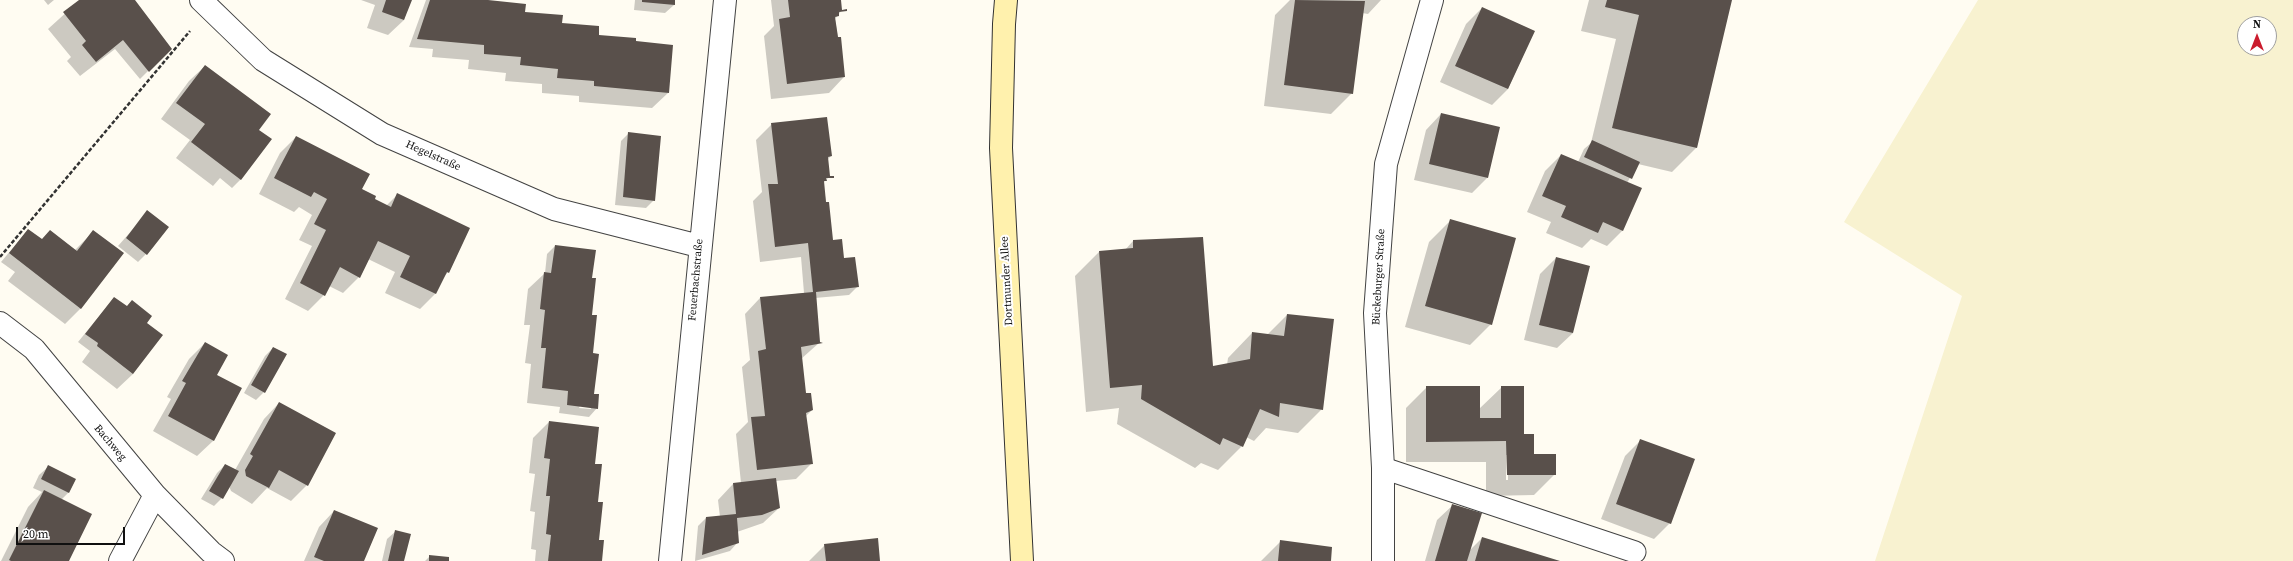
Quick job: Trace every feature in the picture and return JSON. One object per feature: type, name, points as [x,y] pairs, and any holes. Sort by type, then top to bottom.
[{"type":"main road","name":"Dortmunder Allee","points":[[1006,0],[1001,148],[1022,561]]},
{"type":"street","name":"Feuerbachstraße","points":[[670,561],[699,246],[725,0]]},
{"type":"street","name":"Bückeburger Straße","points":[[1383,561],[1383,468],[1375,313],[1386,164],[1432,0]]},
{"type":"street","name":"Hegelstraße","points":[[205,5],[263,60],[382,134],[554,209],[699,246]]},
{"type":"street","name":"Bachweg","points":[[0,322],[34,349],[155,495],[211,552],[223,561]]},
{"type":"street","points":[[120,561],[155,495]]},
{"type":"lane","points":[[1383,468],[1635,552]]},
{"type":"path","points":[[0,257],[205,5]]},
{"type":"shaded area","points":[[1978,0],[2293,0],[2293,561],[1875,561],[1962,296],[1844,222]]},
{"type":"building","points":[[79,0],[135,0],[172,49],[149,72],[123,40],[96,62],[82,45],[86,41],[63,12]]},
{"type":"building","points":[[386,0],[412,0],[404,20],[382,12]]},
{"type":"building","points":[[430,0],[488,0],[526,4],[525,12],[563,15],[562,23],[599,26],[599,35],[636,38],[636,41],[673,45],[669,93],[594,86],[594,81],[557,78],[558,69],[520,65],[521,57],[484,54],[484,45],[417,39]]},
{"type":"building","points":[[642,0],[675,0],[675,5],[642,2]]},
{"type":"building","points":[[788,0],[841,0],[842,10],[847,9],[847,11],[839,12],[839,16],[835,17],[838,37],[841,37],[845,77],[787,84],[779,19],[790,17]]},
{"type":"building","points":[[1295,0],[1365,1],[1353,94],[1284,85]]},
{"type":"building","points":[[1607,0],[1732,0],[1697,148],[1612,128],[1639,15],[1605,7]]},
{"type":"building","points":[[1482,7],[1535,31],[1508,89],[1455,66]]},
{"type":"building","points":[[205,65],[271,114],[259,130],[272,139],[241,180],[191,142],[205,124],[176,103]]},
{"type":"building","points":[[1441,113],[1500,127],[1488,178],[1429,164]]},
{"type":"building","points":[[827,117],[832,156],[828,157],[830,176],[834,176],[834,178],[826,178],[827,181],[824,181],[826,202],[829,202],[833,240],[842,239],[844,258],[855,257],[859,287],[816,292],[820,342],[823,343],[801,347],[806,393],[811,393],[813,410],[806,413],[813,464],[757,470],[751,417],[765,416],[758,351],[766,349],[760,297],[813,292],[808,243],[775,247],[768,184],[778,184],[771,123]]},
{"type":"building","points":[[628,132],[661,136],[655,201],[623,197]]},
{"type":"building","points":[[296,136],[370,174],[362,189],[376,196],[375,199],[391,207],[397,193],[470,228],[449,273],[447,272],[436,294],[400,277],[410,256],[378,241],[360,278],[340,267],[325,296],[300,283],[326,230],[314,224],[327,199],[314,192],[311,197],[274,178]]},
{"type":"building","points":[[1592,140],[1640,162],[1632,179],[1584,157]]},
{"type":"building","points":[[1561,154],[1642,188],[1623,231],[1603,222],[1598,233],[1561,217],[1566,206],[1542,196]]},
{"type":"building","points":[[147,210],[169,227],[147,255],[126,238]]},
{"type":"building","points":[[1450,219],[1516,238],[1492,325],[1425,306]]},
{"type":"building","points":[[28,229],[42,239],[50,230],[77,251],[93,230],[124,253],[81,309],[9,253]]},
{"type":"building","points":[[1203,237],[1213,366],[1250,359],[1252,332],[1284,336],[1287,314],[1334,319],[1323,410],[1280,403],[1279,417],[1260,409],[1243,447],[1223,438],[1220,445],[1141,399],[1142,385],[1110,388],[1099,251],[1133,248],[1133,240]]},
{"type":"building","points":[[555,245],[596,250],[592,278],[596,278],[592,315],[597,315],[593,353],[599,354],[594,394],[599,394],[598,409],[567,405],[568,391],[542,388],[546,348],[541,348],[545,310],[540,309],[544,272],[551,273]]},
{"type":"building","points":[[1556,257],[1590,266],[1573,333],[1539,325]]},
{"type":"building","points":[[114,297],[127,306],[132,300],[152,316],[147,323],[163,335],[133,374],[97,346],[98,343],[85,334]]},
{"type":"building","points":[[205,342],[228,355],[217,375],[242,388],[214,441],[168,416],[186,383],[182,381]]},
{"type":"building","points":[[273,347],[287,354],[265,393],[251,385]]},
{"type":"building","points":[[1426,386],[1480,386],[1480,418],[1501,418],[1501,386],[1524,386],[1524,434],[1534,434],[1534,454],[1556,454],[1556,475],[1507,475],[1506,441],[1426,442]]},
{"type":"building","points":[[279,402],[336,433],[308,486],[279,470],[269,488],[246,476],[245,470],[253,456],[250,454]]},
{"type":"building","points":[[549,421],[599,427],[595,464],[602,464],[598,502],[603,502],[599,540],[604,540],[602,561],[548,561],[551,535],[546,534],[550,496],[546,496],[550,459],[544,458]]},
{"type":"building","points":[[1640,439],[1695,459],[1671,524],[1616,504]]},
{"type":"building","points":[[225,464],[239,471],[223,499],[209,491]]},
{"type":"building","points":[[48,465],[76,479],[69,493],[41,479]]},
{"type":"building","points":[[776,478],[780,508],[762,515],[737,518],[739,543],[702,555],[706,517],[736,514],[733,483]]},
{"type":"building","points":[[44,490],[92,514],[69,561],[11,561],[9,560]]},
{"type":"building","points":[[1452,504],[1482,513],[1467,561],[1435,561]]},
{"type":"building","points":[[334,510],[378,528],[364,561],[324,561],[314,557]]},
{"type":"building","points":[[395,530],[411,534],[404,561],[388,561]]},
{"type":"building","points":[[1482,537],[1560,561],[1475,561]]},
{"type":"building","points":[[878,538],[880,561],[826,561],[824,544]]},
{"type":"building","points":[[1280,540],[1332,547],[1331,561],[1278,561]]},
{"type":"building","points":[[429,555],[449,557],[449,561],[429,561]]}]
